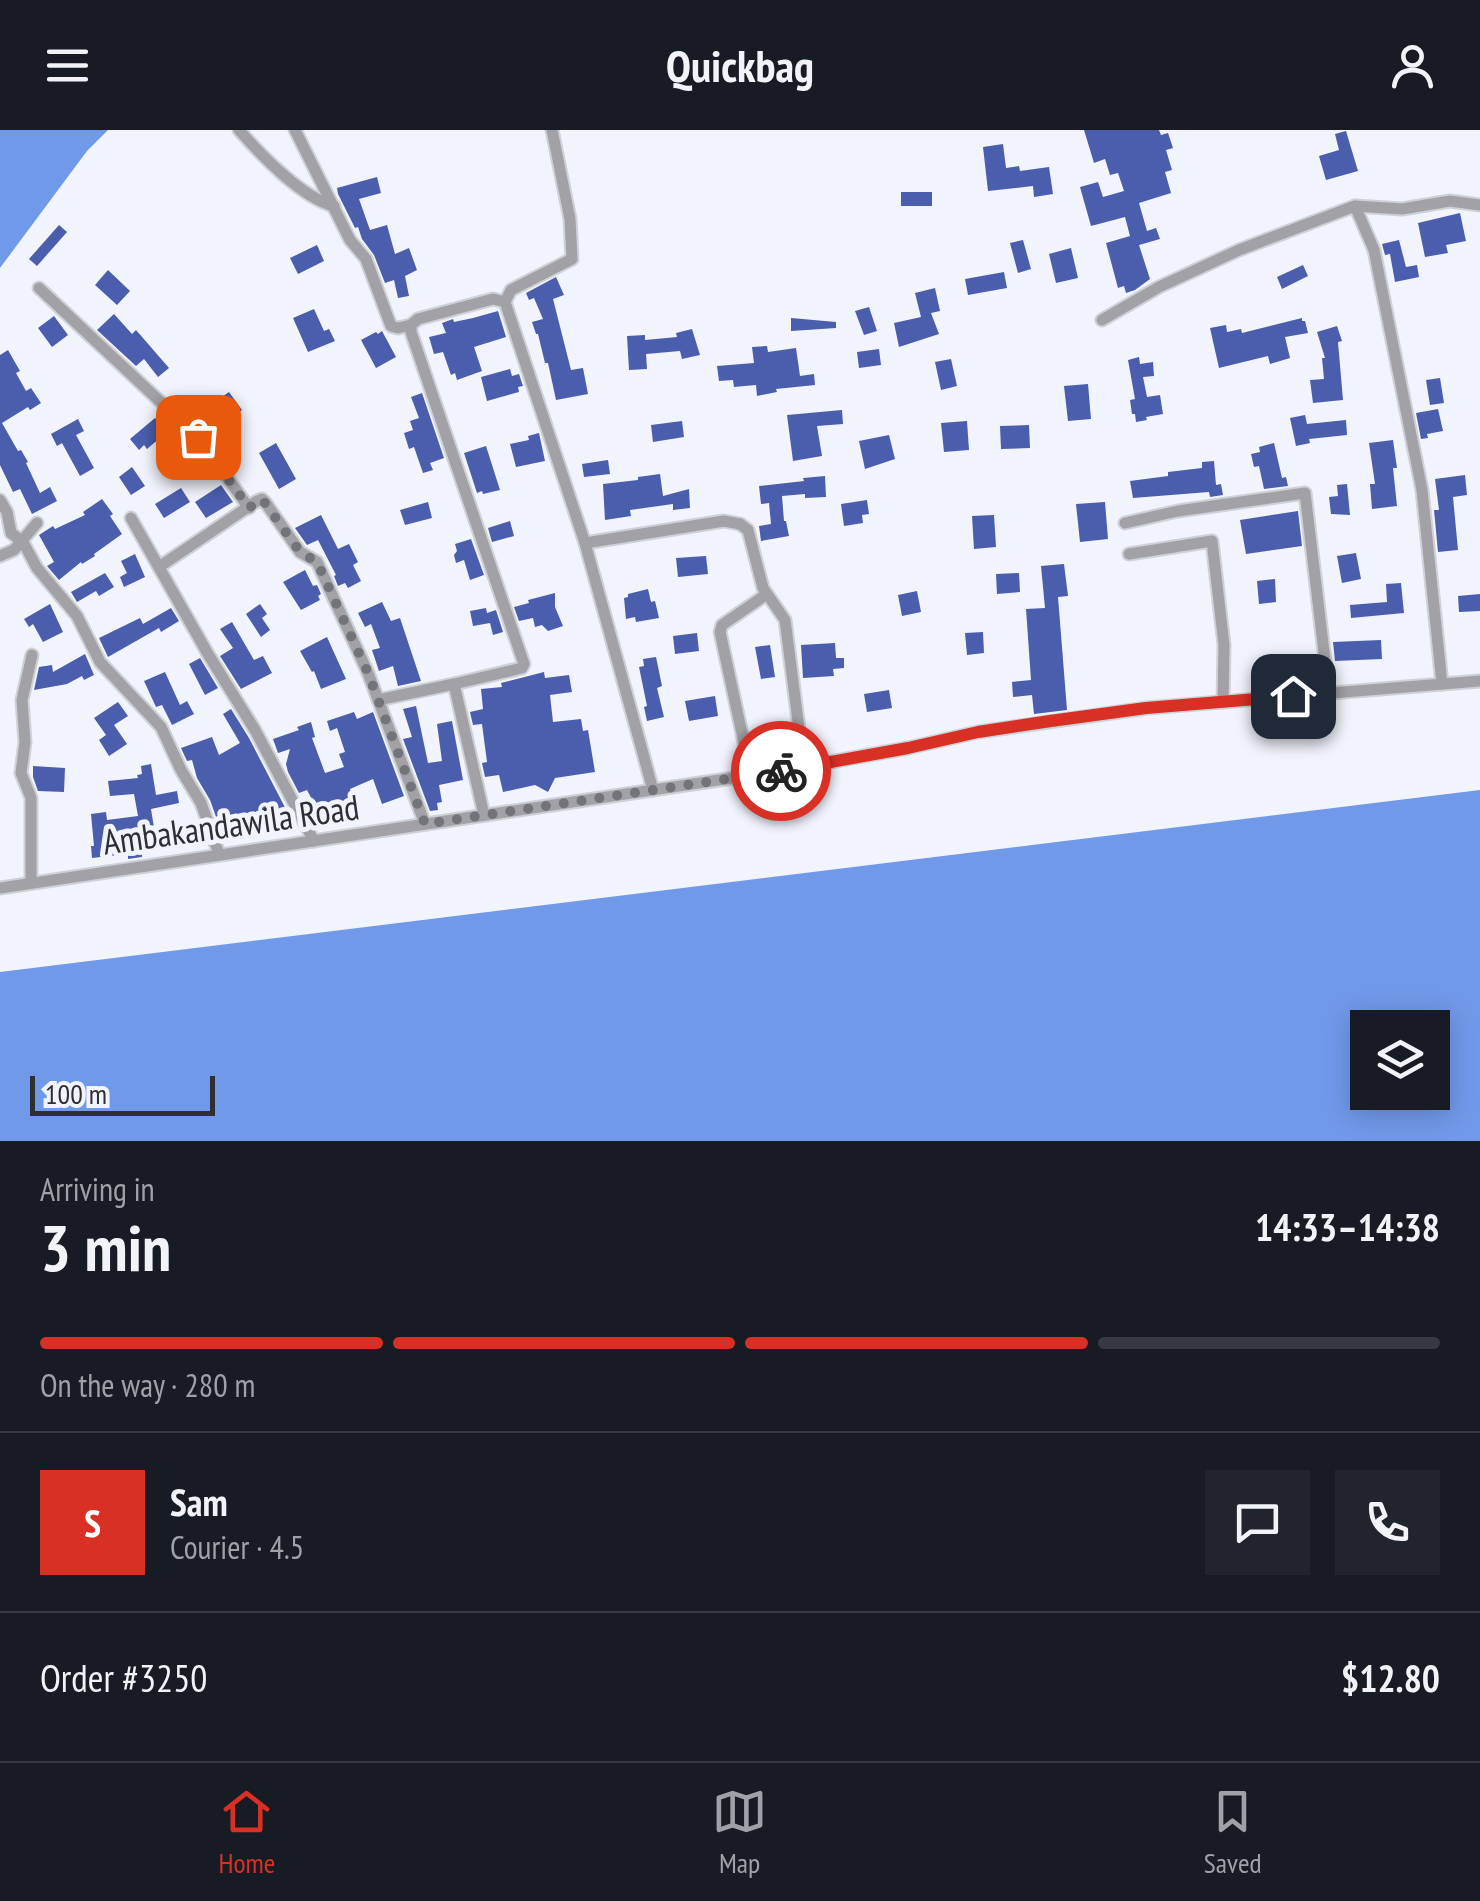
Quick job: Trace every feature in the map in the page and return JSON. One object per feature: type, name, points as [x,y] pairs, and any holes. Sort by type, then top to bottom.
[{"type":"street","points":[[238,130],[270,165],[322,203],[334,206]]},
{"type":"street","points":[[296,130],[350,240],[366,259],[391,326],[411,326],[418,319],[492,299],[505,302]]},
{"type":"street","points":[[552,130],[570,219],[572,259],[511,290],[505,302],[585,543],[653,790]]},
{"type":"street","points":[[1102,320],[1158,287],[1239,250],[1355,206],[1402,210],[1450,201],[1480,206]]},
{"type":"street","points":[[1355,206],[1374,250],[1422,490],[1442,684]]},
{"type":"street","points":[[39,288],[198,437],[249,508]]},
{"type":"street","points":[[378,700],[522,668],[524,664],[411,326]]},
{"type":"street","points":[[1125,523],[1178,511],[1305,493],[1328,694]]},
{"type":"street","points":[[158,567],[262,499],[300,552],[317,562],[368,673],[425,824]]},
{"type":"street","points":[[0,500],[11,533],[22,542],[37,568],[77,616],[100,662],[161,728],[202,804],[218,854]]},
{"type":"street","points":[[131,518],[255,730],[314,840]]},
{"type":"street","points":[[585,543],[724,521],[748,530],[763,588],[785,620],[804,766]]},
{"type":"street","points":[[0,556],[14,550],[37,524]]},
{"type":"street","points":[[1129,554],[1212,541],[1224,645],[1223,702]]},
{"type":"street","points":[[751,775],[720,632],[722,625],[768,594]]},
{"type":"street","points":[[31,883],[31,798],[21,772],[25,742],[22,700],[32,656]]},
{"type":"street","name":"Ambakandawila Road","points":[[0,888],[751,775],[1032,724],[1146,708],[1480,681]]},
{"type":"street","points":[[454,684],[484,815]]},
{"type":"water","points":[[0,130],[108,130],[87,151],[0,268]]},
{"type":"water","points":[[1480,790],[1480,1141],[0,1141],[0,972]]},
{"type":"building","points":[[1084,130],[1159,130],[1161,135],[1168,133],[1173,148],[1166,150],[1172,170],[1165,172],[1171,193],[1139,203],[1147,231],[1156,228],[1160,239],[1139,245],[1150,279],[1126,293],[1124,286],[1118,288],[1106,243],[1130,236],[1125,217],[1091,226],[1080,187],[1098,182],[1103,197],[1124,191],[1118,173],[1110,175],[1105,159],[1094,163]]},
{"type":"building","points":[[1346,131],[1358,171],[1326,180],[1319,156],[1339,150],[1335,134]]},
{"type":"building","points":[[1003,144],[1006,168],[1019,166],[1020,171],[1049,167],[1053,194],[1034,197],[1033,186],[988,191],[983,147]]},
{"type":"building","points":[[377,177],[381,193],[359,199],[370,230],[387,225],[395,254],[409,248],[417,270],[405,276],[409,296],[398,298],[394,280],[385,283],[374,255],[338,194],[337,188]]},
{"type":"building","points":[[901,192],[932,192],[932,206],[901,206]]},
{"type":"building","points":[[1460,213],[1466,241],[1446,245],[1448,253],[1425,257],[1418,223]]},
{"type":"building","points":[[59,225],[67,232],[37,266],[29,259]]},
{"type":"building","points":[[1023,240],[1031,269],[1018,273],[1010,243]]},
{"type":"building","points":[[1399,240],[1406,267],[1417,265],[1419,277],[1395,282],[1390,254],[1385,255],[1382,244]]},
{"type":"building","points":[[317,245],[324,261],[298,274],[290,258]]},
{"type":"building","points":[[1071,248],[1078,278],[1056,283],[1049,254]]},
{"type":"building","points":[[1303,265],[1308,276],[1282,289],[1277,277]]},
{"type":"building","points":[[108,270],[130,291],[117,305],[95,285]]},
{"type":"building","points":[[1004,272],[1007,288],[968,295],[965,279]]},
{"type":"building","points":[[556,277],[564,295],[553,299],[571,370],[583,368],[588,394],[556,400],[548,363],[532,322],[543,319],[534,298],[529,300],[526,293]]},
{"type":"building","points":[[935,288],[940,311],[931,313],[939,334],[899,347],[894,323],[921,317],[915,293]]},
{"type":"building","points":[[869,307],[877,331],[864,335],[855,311]]},
{"type":"building","points":[[314,309],[324,331],[329,329],[335,341],[308,352],[293,318]]},
{"type":"building","points":[[498,311],[506,337],[474,347],[482,371],[457,380],[455,373],[451,375],[443,352],[434,354],[429,337],[446,333],[442,323]]},
{"type":"building","points":[[114,314],[132,334],[136,330],[169,368],[158,377],[144,359],[136,366],[97,330]]},
{"type":"building","points":[[54,316],[68,335],[52,347],[38,328]]},
{"type":"building","points":[[791,318],[836,322],[836,328],[791,331]]},
{"type":"building","points":[[1302,318],[1308,333],[1285,337],[1290,358],[1270,364],[1268,356],[1219,368],[1210,328],[1226,325],[1227,332],[1241,329],[1242,333]]},
{"type":"building","points":[[1337,326],[1342,341],[1338,342],[1343,400],[1313,403],[1310,380],[1324,379],[1325,358],[1317,332]]},
{"type":"building","points":[[692,329],[700,355],[682,359],[680,351],[646,354],[647,369],[629,370],[627,336],[645,335],[645,340],[677,337],[676,333]]},
{"type":"building","points":[[382,331],[396,357],[376,368],[361,340]]},
{"type":"building","points":[[767,346],[768,352],[796,348],[800,376],[814,374],[815,385],[776,389],[777,392],[757,396],[756,385],[734,387],[733,380],[719,381],[717,366],[754,363],[752,347]]},
{"type":"building","points":[[879,349],[881,365],[859,368],[857,352]]},
{"type":"building","points":[[8,350],[26,391],[31,388],[41,403],[2,423],[28,462],[40,493],[50,487],[57,501],[32,514],[20,489],[13,492],[0,465],[0,355]]},
{"type":"building","points":[[1139,357],[1140,364],[1153,362],[1154,376],[1143,377],[1147,397],[1160,395],[1163,414],[1136,422],[1130,400],[1135,399],[1128,360]]},
{"type":"building","points":[[951,359],[957,386],[941,390],[935,362]]},
{"type":"building","points":[[510,369],[512,376],[519,374],[523,386],[518,387],[519,392],[487,401],[481,377]]},
{"type":"building","points":[[1440,378],[1444,403],[1430,405],[1426,380]]},
{"type":"building","points":[[1088,384],[1091,419],[1068,421],[1064,386]]},
{"type":"building","points":[[229,392],[242,410],[213,430],[201,413],[208,407],[204,401],[212,395],[216,401]]},
{"type":"building","points":[[422,393],[444,458],[430,463],[433,470],[423,473],[414,447],[409,449],[404,433],[413,430],[410,421],[419,418],[411,397]]},
{"type":"building","points":[[1438,409],[1443,431],[1421,439],[1416,413]]},
{"type":"building","points":[[842,410],[843,424],[817,426],[822,456],[793,461],[787,415]]},
{"type":"building","points":[[1305,415],[1307,424],[1346,420],[1347,435],[1309,439],[1310,443],[1296,446],[1290,418]]},
{"type":"building","points":[[155,418],[167,432],[147,449],[144,445],[139,450],[130,439]]},
{"type":"building","points":[[78,419],[84,431],[76,435],[94,468],[80,476],[62,443],[57,446],[51,434]]},
{"type":"building","points":[[682,421],[684,437],[653,442],[651,425]]},
{"type":"building","points":[[967,421],[969,450],[944,452],[941,423]]},
{"type":"building","points":[[1029,425],[1030,448],[1001,449],[1000,426]]},
{"type":"building","points":[[539,433],[545,461],[516,467],[510,444]]},
{"type":"building","points":[[889,435],[895,459],[865,469],[859,441]]},
{"type":"building","points":[[1393,440],[1397,506],[1372,509],[1370,484],[1375,484],[1369,443]]},
{"type":"building","points":[[276,443],[296,479],[279,489],[259,453]]},
{"type":"building","points":[[1274,443],[1282,478],[1286,477],[1288,486],[1264,489],[1259,466],[1254,467],[1251,454]]},
{"type":"building","points":[[486,446],[500,490],[483,494],[477,493],[464,453]]},
{"type":"building","points":[[608,460],[610,474],[584,477],[582,464]]},
{"type":"building","points":[[1214,461],[1216,485],[1221,484],[1223,495],[1210,497],[1209,492],[1133,498],[1130,481],[1202,468],[1202,462]]},
{"type":"building","points":[[132,467],[145,486],[131,495],[119,477]]},
{"type":"building","points":[[660,474],[663,496],[689,489],[690,508],[673,510],[673,504],[630,510],[631,516],[605,520],[603,484]]},
{"type":"building","points":[[1465,475],[1467,495],[1453,497],[1458,550],[1438,552],[1435,479]]},
{"type":"building","points":[[825,476],[826,497],[782,496],[789,536],[761,541],[759,526],[771,524],[769,503],[761,504],[759,486]]},
{"type":"building","points":[[1347,484],[1350,515],[1331,514],[1329,497],[1338,496],[1337,485]]},
{"type":"building","points":[[221,485],[233,502],[206,518],[195,502]]},
{"type":"building","points":[[181,488],[190,502],[164,518],[155,504]]},
{"type":"building","points":[[102,499],[122,534],[59,580],[47,566],[54,562],[39,535],[85,515],[83,512]]},
{"type":"building","points":[[867,500],[869,514],[862,515],[863,523],[844,526],[841,504]]},
{"type":"building","points":[[428,502],[432,518],[405,525],[400,510]]},
{"type":"building","points":[[1105,502],[1108,539],[1080,542],[1076,504]]},
{"type":"building","points":[[1298,511],[1302,546],[1246,554],[1240,520]]},
{"type":"building","points":[[321,515],[338,549],[349,544],[358,562],[353,565],[361,581],[348,588],[345,583],[338,586],[318,540],[307,545],[295,528]]},
{"type":"building","points":[[994,515],[996,547],[974,549],[972,516]]},
{"type":"building","points":[[510,521],[514,536],[492,542],[488,528]]},
{"type":"building","points":[[471,539],[484,575],[470,580],[464,560],[456,563],[454,555],[455,544]]},
{"type":"building","points":[[1356,553],[1361,579],[1342,583],[1337,556]]},
{"type":"building","points":[[135,554],[145,577],[124,587],[120,577],[127,573],[121,561]]},
{"type":"building","points":[[706,556],[708,574],[678,577],[676,558]]},
{"type":"building","points":[[1064,564],[1068,596],[1058,597],[1067,710],[1034,714],[1032,695],[1013,697],[1012,682],[1031,680],[1026,609],[1045,608],[1041,566]]},
{"type":"building","points":[[305,570],[321,594],[320,600],[301,610],[283,582]]},
{"type":"building","points":[[105,573],[114,587],[99,596],[96,591],[77,602],[71,592]]},
{"type":"building","points":[[1019,573],[1020,592],[997,594],[996,574]]},
{"type":"building","points":[[1275,579],[1276,602],[1259,604],[1257,581]]},
{"type":"building","points":[[1401,583],[1404,613],[1351,618],[1350,605],[1387,602],[1386,584]]},
{"type":"building","points":[[648,589],[659,618],[636,622],[635,617],[626,619],[624,598]]},
{"type":"building","points":[[917,591],[921,612],[902,616],[898,595]]},
{"type":"building","points":[[555,593],[555,607],[563,626],[548,631],[542,625],[535,627],[533,618],[519,621],[514,607]]},
{"type":"building","points":[[1480,594],[1480,611],[1459,612],[1458,596]]},
{"type":"building","points":[[382,602],[391,621],[400,618],[421,681],[398,686],[393,666],[379,671],[372,650],[380,648],[371,624],[365,627],[358,613]]},
{"type":"building","points":[[50,604],[63,632],[43,642],[33,624],[29,627],[24,619]]},
{"type":"building","points":[[260,604],[267,614],[262,618],[270,630],[261,637],[246,614]]},
{"type":"building","points":[[171,608],[179,621],[108,657],[99,638],[140,618],[143,624]]},
{"type":"building","points":[[486,608],[487,613],[496,610],[503,632],[493,635],[490,623],[473,626],[470,611]]},
{"type":"building","points":[[232,622],[254,660],[263,656],[272,673],[241,689],[220,656],[233,648],[220,629]]},
{"type":"building","points":[[983,632],[984,653],[967,655],[965,633]]},
{"type":"building","points":[[697,633],[699,651],[675,654],[673,636]]},
{"type":"building","points":[[327,637],[346,679],[321,689],[300,651]]},
{"type":"building","points":[[1381,640],[1382,659],[1335,661],[1333,642]]},
{"type":"building","points":[[835,643],[836,658],[844,658],[844,668],[833,669],[834,676],[803,678],[801,645]]},
{"type":"building","points":[[770,645],[775,677],[761,679],[755,647]]},
{"type":"building","points":[[85,654],[94,675],[34,690],[39,667],[52,665],[53,672]]},
{"type":"building","points":[[656,657],[662,686],[657,688],[664,717],[647,721],[639,667],[644,666],[643,659]]},
{"type":"building","points":[[200,658],[218,688],[205,695],[189,664]]},
{"type":"building","points":[[165,672],[180,705],[187,701],[194,714],[172,725],[162,705],[156,707],[144,681]]},
{"type":"building","points":[[544,672],[545,678],[569,675],[572,692],[550,695],[553,722],[581,719],[583,731],[588,730],[595,772],[555,778],[548,792],[535,785],[503,792],[499,775],[485,777],[482,724],[473,725],[470,712],[483,709],[481,689],[502,687],[501,683]]},
{"type":"building","points":[[889,690],[892,708],[867,712],[864,694]]},
{"type":"building","points":[[715,696],[718,716],[689,721],[685,701]]},
{"type":"building","points":[[118,702],[128,716],[114,725],[127,744],[109,756],[99,740],[106,735],[94,718]]},
{"type":"building","points":[[416,706],[428,763],[442,761],[437,724],[452,721],[463,780],[439,785],[442,802],[437,803],[438,810],[430,811],[403,739],[412,737],[403,709]]},
{"type":"building","points":[[231,709],[290,817],[220,828],[192,760],[187,761],[181,748],[212,737],[219,755],[240,743],[223,714]]},
{"type":"building","points":[[354,712],[357,719],[373,712],[404,796],[382,804],[373,779],[350,789],[355,811],[339,814],[337,802],[317,809],[307,790],[299,793],[288,772],[290,749],[278,753],[273,739],[311,722],[315,737],[312,738],[325,773],[344,767],[339,754],[345,752],[337,728],[330,731],[327,721]]},
{"type":"building","points":[[151,764],[156,795],[177,791],[179,803],[151,809],[155,834],[192,822],[196,836],[142,853],[142,857],[128,859],[128,854],[92,858],[91,814],[106,812],[107,820],[138,816],[134,794],[110,796],[108,781],[138,778],[141,766]]},
{"type":"building","points":[[33,766],[65,768],[64,792],[38,791]]},
{"type":"way so far","points":[[198,437],[249,508],[262,499],[266,502],[300,552],[317,562],[368,673],[425,824],[781,771]]},
{"type":"route","points":[[781,771],[1050,721],[1146,708],[1293,696]]}]
